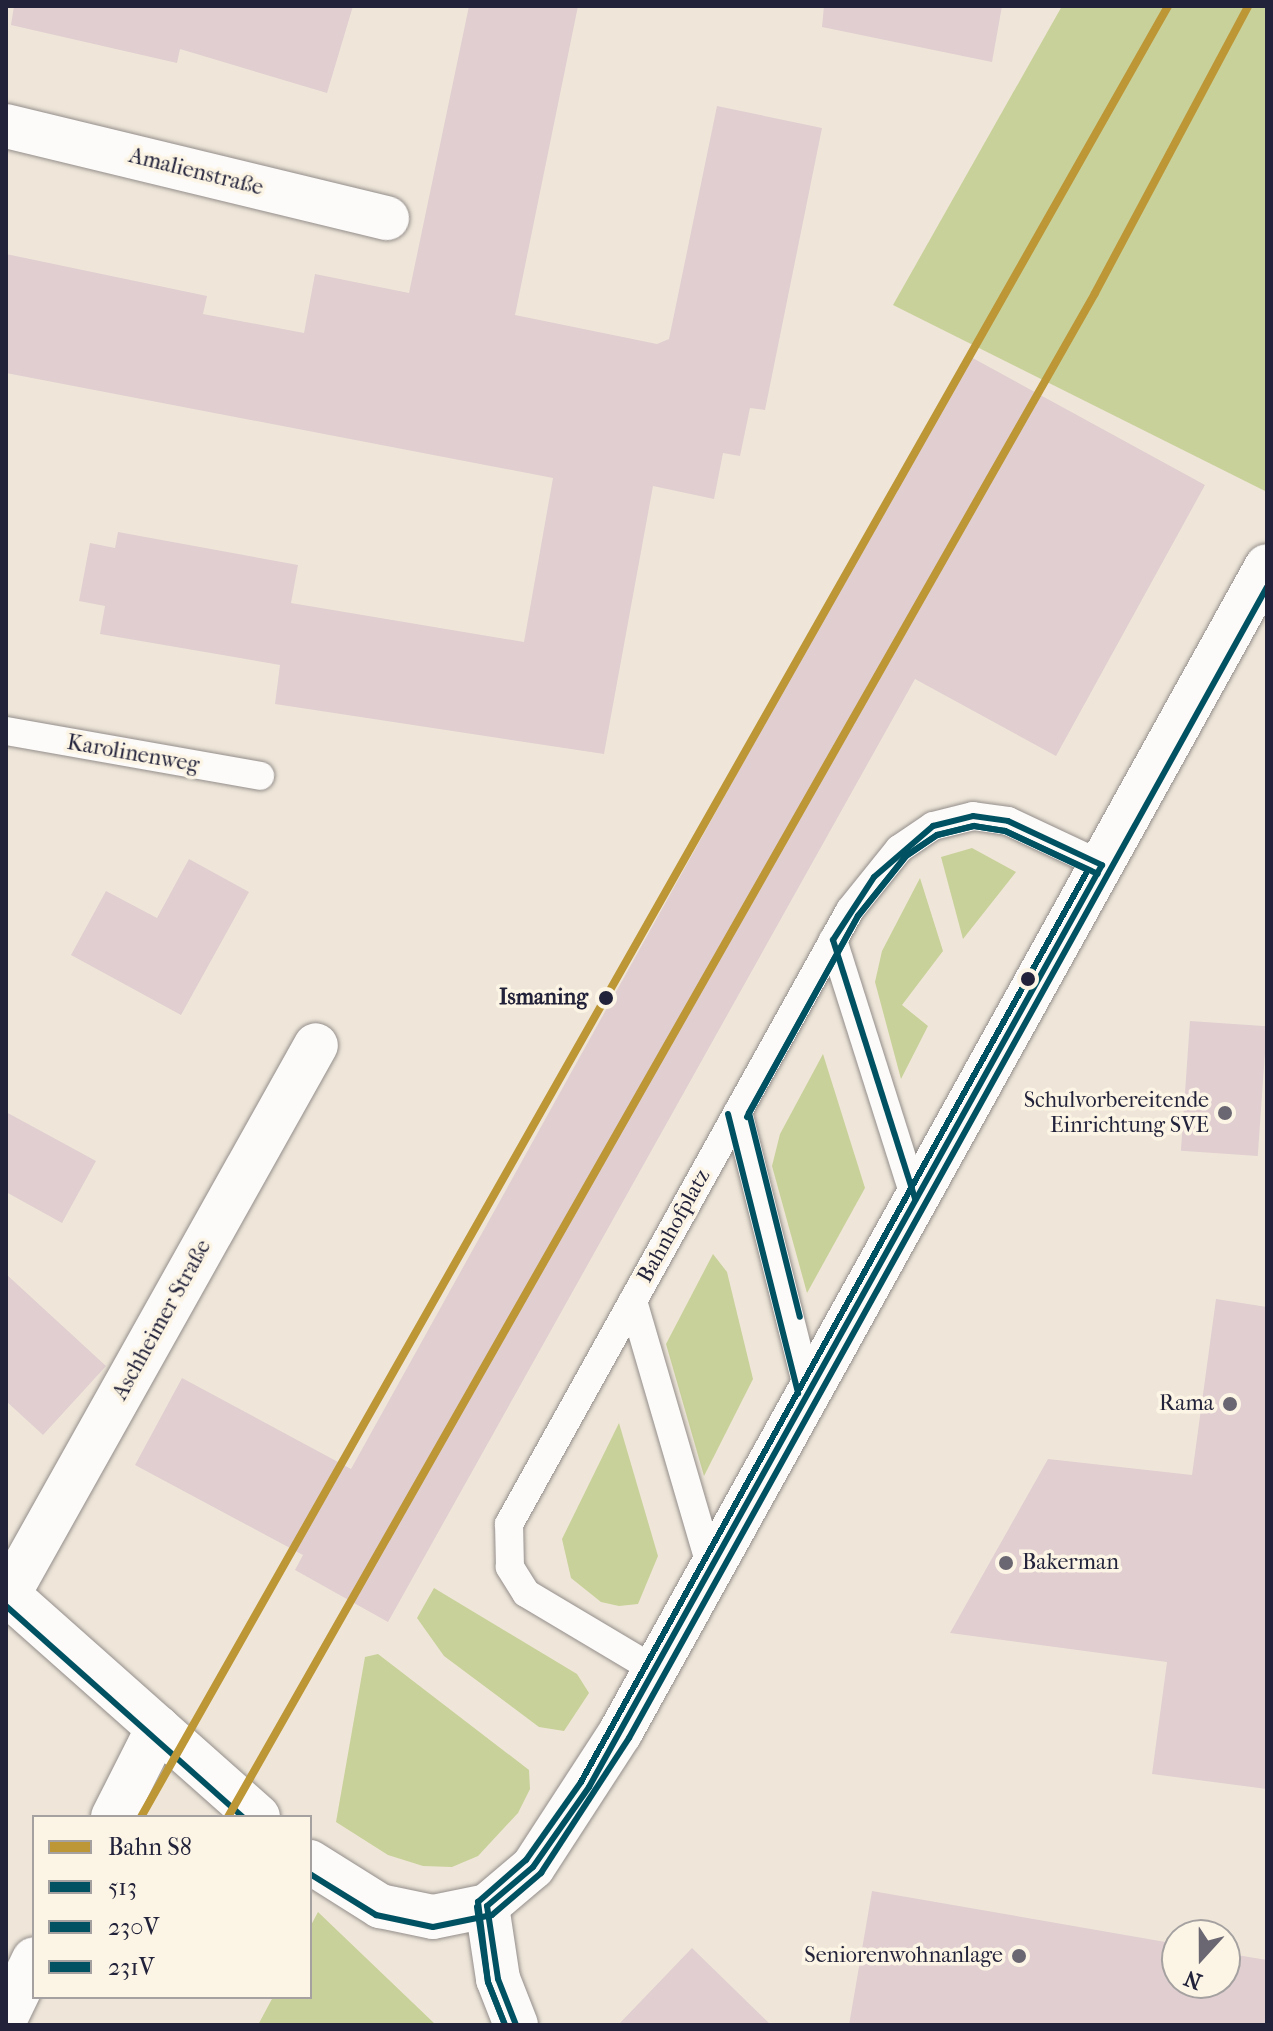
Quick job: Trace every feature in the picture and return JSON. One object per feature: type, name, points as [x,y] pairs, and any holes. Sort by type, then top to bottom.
[{"type":"street","name":"Amalienstraße","points":[[6,126],[387,218]]},
{"type":"street","points":[[312,1863],[380,1906],[433,1917],[487,1906],[533,1867],[589,1787],[1267,566]]},
{"type":"street","name":"Aschheimer Straße","points":[[256,1815],[7,1594],[316,1045]]},
{"type":"street","points":[[114,1815],[158,1728]]},
{"type":"street","points":[[487,1906],[498,1979],[516,2025]]},
{"type":"lane","name":"Karolinenweg","points":[[6,731],[260,776]]},
{"type":"lane","name":"Bahnhofplatz","points":[[655,1670],[526,1593],[505,1542],[633,1301],[833,940],[874,877],[933,826],[973,816],[1008,821],[1102,865]]},
{"type":"lane","points":[[833,940],[915,1199]]},
{"type":"lane","points":[[738,1112],[808,1391]]},
{"type":"lane","points":[[633,1301],[711,1568]]},
{"type":"green space","points":[[1062,6],[1267,6],[1267,492],[893,305]]},
{"type":"green space","points":[[972,848],[1016,872],[963,939],[941,857]]},
{"type":"green space","points":[[920,878],[943,951],[902,1005],[928,1026],[901,1079],[875,982],[882,951]]},
{"type":"green space","points":[[823,1054],[865,1188],[807,1293],[772,1166],[780,1134]]},
{"type":"green space","points":[[713,1254],[727,1272],[753,1379],[704,1476],[666,1344]]},
{"type":"green space","points":[[619,1423],[658,1556],[638,1604],[619,1606],[601,1602],[571,1578],[562,1539]]},
{"type":"green space","points":[[434,1588],[577,1674],[589,1693],[564,1731],[539,1727],[444,1656],[417,1618]]},
{"type":"green space","points":[[378,1654],[529,1770],[530,1789],[518,1813],[478,1856],[452,1867],[423,1866],[388,1855],[336,1822],[365,1657]]},
{"type":"green space","points":[[318,1912],[436,2025],[258,2025],[272,1999],[312,1999],[312,1923]]},
{"type":"building","points":[[14,6],[353,6],[327,93],[180,49],[177,63],[11,25]]},
{"type":"building","points":[[469,6],[578,6],[515,315],[657,344],[669,339],[717,106],[822,128],[765,410],[750,408],[740,456],[723,453],[714,499],[653,486],[604,754],[275,704],[280,665],[100,634],[105,606],[79,601],[90,543],[115,548],[118,532],[298,565],[291,603],[524,642],[553,478],[6,373],[6,254],[207,296],[203,314],[304,333],[315,274],[409,293]]},
{"type":"building","points":[[824,6],[1002,6],[992,62],[822,27]]},
{"type":"building","points":[[969,356],[1205,485],[1056,756],[915,679],[388,1622],[295,1570],[303,1555],[135,1465],[182,1378],[351,1469]]},
{"type":"building","points":[[189,859],[249,892],[181,1015],[71,955],[106,891],[157,918]]},
{"type":"building","name":"Schulvorbereitende Einrichtung SVE","points":[[1190,1021],[1267,1026],[1258,1156],[1181,1151]]},
{"type":"building","points":[[6,1112],[96,1161],[62,1223],[6,1192]]},
{"type":"building","points":[[6,1274],[106,1366],[43,1435],[6,1401]]},
{"type":"building","points":[[1216,1299],[1267,1307],[1267,1789],[1152,1774],[1167,1662],[950,1633],[1048,1459],[1192,1475]]},
{"type":"building","name":"Seniorenwohnanlage","points":[[872,1891],[1161,1941],[1161,1999],[1241,1999],[1241,1956],[1267,1960],[1267,2025],[849,2025]]},
{"type":"building","name":"Seniorenwohnanlage","points":[[692,1948],[771,2025],[618,2025]]},
{"type":"rail line","name":"S8","points":[[142,1815],[1168,6]]},
{"type":"rail line","name":"S8","points":[[229,1815],[1095,293],[1248,6]]},
{"type":"transit line","name":"230V","points":[[312,1875],[376,1915],[433,1927],[492,1915],[541,1873],[629,1738],[1267,587]]},
{"type":"transit line","name":"513","points":[[833,940],[874,877],[933,826],[973,816],[1008,821],[1102,865]]},
{"type":"transit line","name":"230V","points":[[747,1117],[858,916],[906,856],[937,835],[974,826],[1005,831],[1098,874]]},
{"type":"transit line","name":"231V","points":[[505,2025],[488,1982],[478,1902],[526,1860],[581,1782],[1088,870],[1005,831],[974,826],[937,835],[906,856],[858,916],[749,1113],[800,1317]]},
{"type":"transit line","name":"513","points":[[487,1906],[533,1867],[589,1787],[1102,865]]},
{"type":"transit line","name":"513","points":[[833,940],[915,1199]]},
{"type":"transit line","name":"230V","points":[[728,1114],[798,1393]]},
{"type":"transit line","name":"230V","points":[[6,1606],[241,1815]]},
{"type":"transit line","name":"513","points":[[487,1906],[498,1979],[516,2025]]},
{"type":"transit line","name":"230V","points":[[477,1907],[488,1982],[505,2025]]},
{"type":"place","name":"Ismaning","points":[[606,998]]},
{"type":"place","name":"Schulvorbereitende Einrichtung SVE","points":[[1225,1113]]},
{"type":"place","name":"Rama","points":[[1230,1404]]},
{"type":"place","name":"Bakerman","points":[[1006,1563]]},
{"type":"place","name":"Seniorenwohnanlage","points":[[1019,1956]]}]
